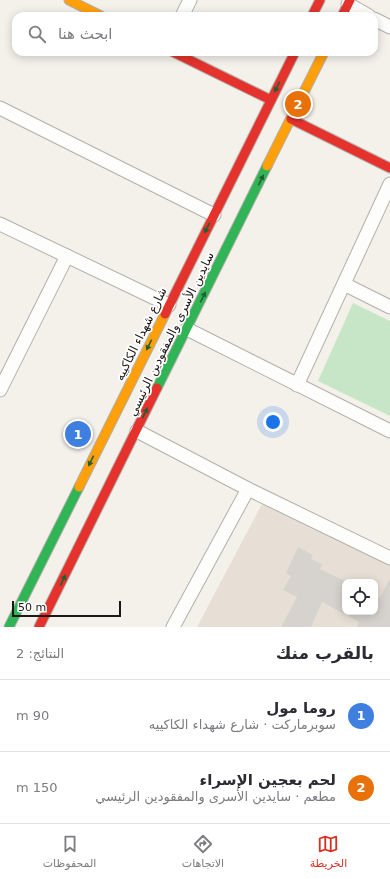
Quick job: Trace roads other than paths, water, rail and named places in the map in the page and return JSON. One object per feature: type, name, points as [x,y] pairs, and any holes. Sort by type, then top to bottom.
[{"type":"main road","points":[[69,0],[93,12]]},
{"type":"main road","points":[[314,12],[320,0]]},
{"type":"main road","points":[[182,56],[271,100]]},
{"type":"main road","name":"شارع شهداء الكاكييه","points":[[9,627],[169,305],[192,266],[214,215],[292,56]]},
{"type":"main road","name":"سايدين الأسرى والمفقودين الرئيسي","points":[[39,627],[187,329],[211,274],[322,56]]},
{"type":"main road","points":[[291,119],[390,168]]},
{"type":"street","points":[[184,12],[190,0]]},
{"type":"street","points":[[347,7],[359,12]]},
{"type":"street","points":[[378,21],[390,27]]},
{"type":"street","points":[[0,108],[214,215]]},
{"type":"street","points":[[297,385],[390,184]]},
{"type":"street","points":[[0,224],[169,305]]},
{"type":"street","points":[[0,390],[67,256]]},
{"type":"street","points":[[344,284],[390,307]]},
{"type":"street","points":[[187,329],[390,431]]},
{"type":"street","points":[[137,431],[248,489],[390,558]]},
{"type":"street","points":[[173,627],[248,489]]},
{"type":"place","name":"لحم بعجين الإسراء","points":[[298,104]]},
{"type":"place","name":"روما مول","points":[[78,434]]}]
